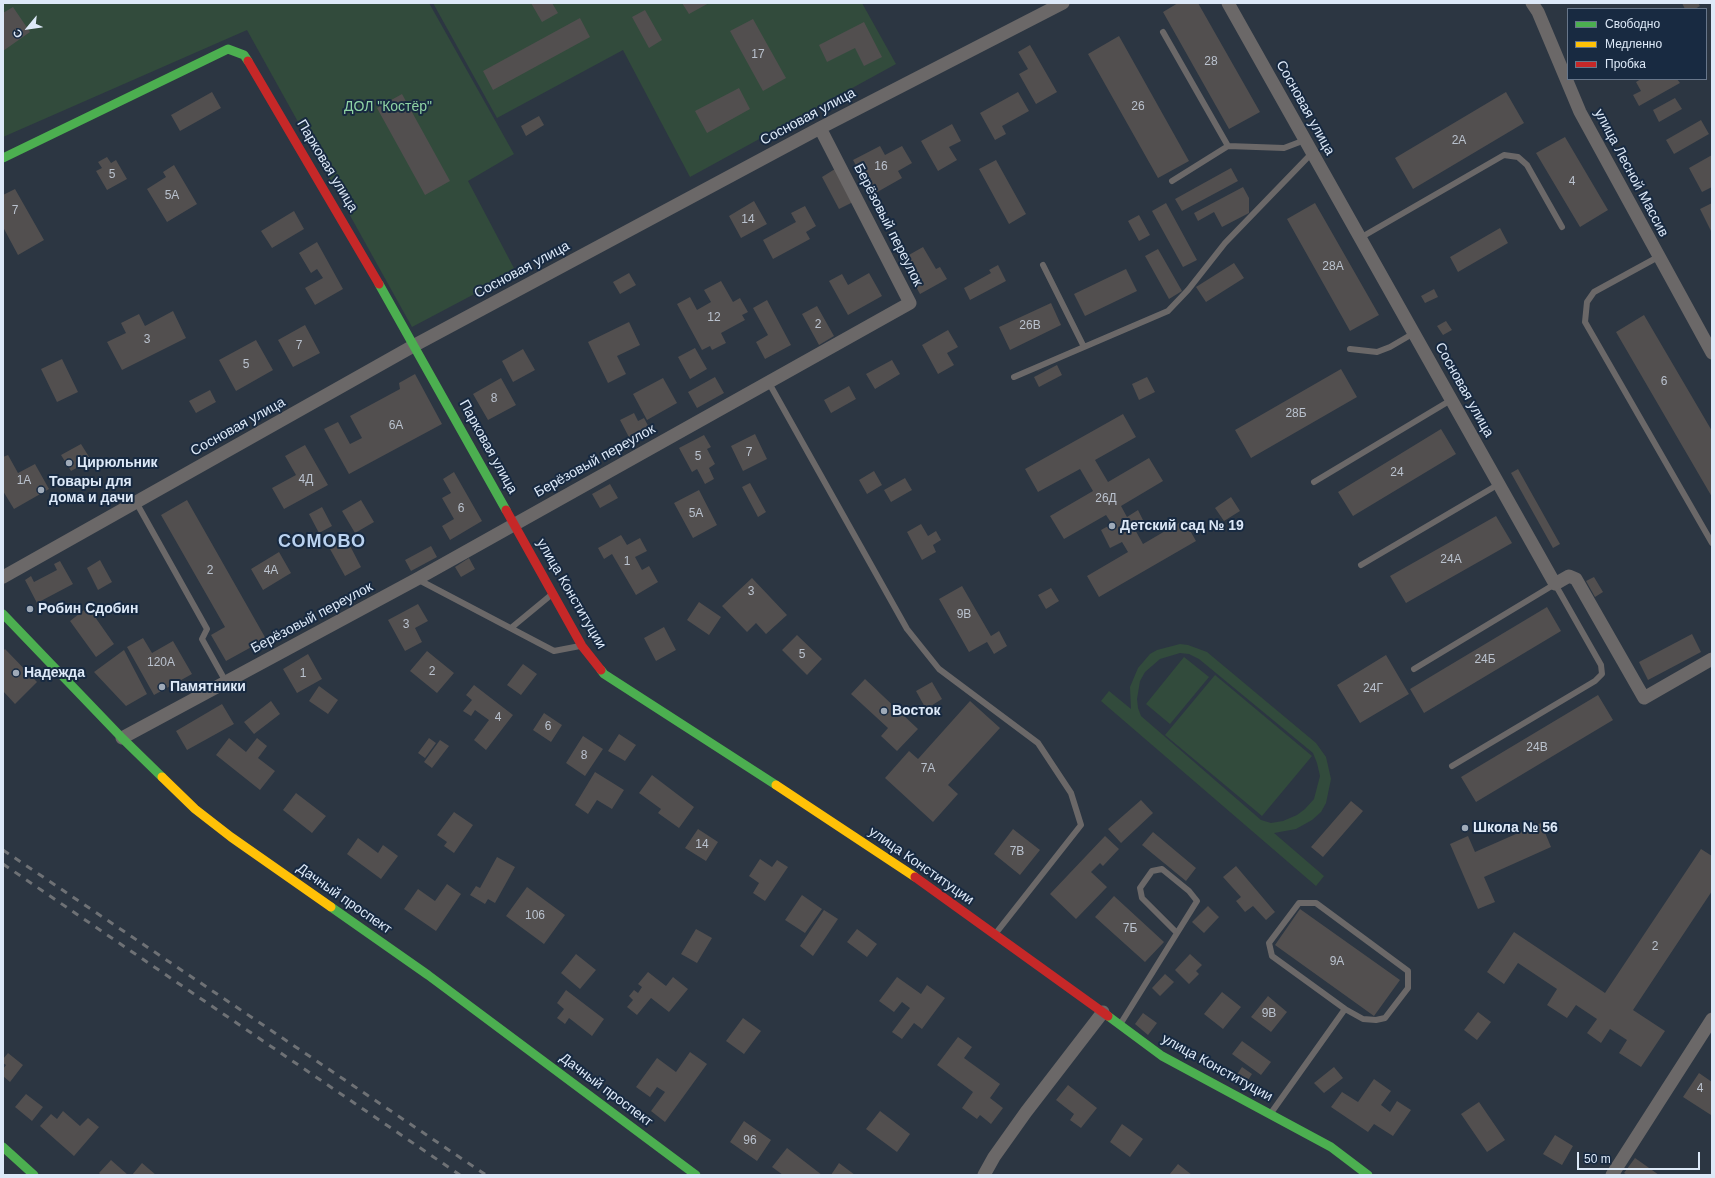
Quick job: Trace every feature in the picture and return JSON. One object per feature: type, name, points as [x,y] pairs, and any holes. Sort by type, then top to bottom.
[{"type":"street","name":"Сосновая улица","points":[[3,577],[415,345],[820,128],[1063,3]]},
{"type":"street","name":"Сосновая улица","points":[[1228,3],[1555,584]]},
{"type":"street","name":"улица Лесной Массив","points":[[1532,3],[1538,12],[1580,112],[1658,257],[1712,353]]},
{"type":"street","name":"Парковая улица","points":[[3,158],[228,48],[244,55],[415,345],[515,525]]},
{"type":"street","name":"Берёзовый переулок","points":[[122,738],[515,525],[910,303],[820,128]]},
{"type":"street","name":"улица Конституции","points":[[515,525],[582,646],[604,674],[890,860],[1103,1012],[1162,1056],[1331,1147],[1368,1175]]},
{"type":"street","points":[[1555,584],[1568,576],[1576,579],[1644,698],[1712,659]]},
{"type":"street","name":"Дачный проспект","points":[[3,614],[122,738],[195,809],[231,837],[428,975],[696,1175]]},
{"type":"street","points":[[984,1175],[994,1157],[1026,1112],[1103,1012]]},
{"type":"street","points":[[1612,1175],[1712,1020]]},
{"type":"street","points":[[3,1147],[34,1175]]},
{"type":"lane","points":[[1163,32],[1228,146]]},
{"type":"lane","points":[[1172,181],[1228,146],[1284,148],[1305,140]]},
{"type":"lane","points":[[1014,378],[1168,311],[1188,290],[1225,244],[1312,153]]},
{"type":"lane","points":[[1360,238],[1504,155],[1518,157],[1527,165],[1562,227]]},
{"type":"lane","points":[[1658,257],[1594,292],[1587,302],[1585,322],[1712,543]]},
{"type":"lane","points":[[1043,265],[1084,347]]},
{"type":"lane","points":[[1350,349],[1377,352],[1390,347],[1414,333]]},
{"type":"lane","points":[[768,383],[907,629],[939,669],[1038,743],[1071,793],[1081,825],[995,935]]},
{"type":"lane","points":[[1314,482],[1451,400]]},
{"type":"lane","points":[[1361,564],[1499,484]]},
{"type":"lane","points":[[136,502],[207,629],[202,639],[226,682]]},
{"type":"lane","points":[[417,579],[554,651],[582,646]]},
{"type":"lane","points":[[1414,669],[1555,584],[1600,665],[1602,674],[1595,681],[1452,766]]},
{"type":"lane","points":[[511,628],[553,594]]},
{"type":"lane","points":[[1121,1025],[1197,901],[1189,891],[1162,869],[1152,870],[1140,888],[1142,898],[1177,933]]},
{"type":"lane","points":[[1316,903],[1408,971],[1408,988],[1385,1018],[1376,1020],[1363,1019],[1345,1009],[1272,956],[1269,943],[1299,904],[1316,903]]},
{"type":"lane","points":[[1270,1114],[1345,1009]]},
{"type":"green space","name":"ДОЛ \"Костёр\"","points":[[3,3],[429,3],[514,154],[468,181],[516,272],[412,327],[247,30],[3,137]]},
{"type":"green space","points":[[433,3],[862,3],[896,64],[690,177],[623,50],[497,118]]},
{"type":"green space","points":[[1180,644],[1188,645],[1207,652],[1316,743],[1326,757],[1331,779],[1326,803],[1321,812],[1312,820],[1296,829],[1274,833],[1324,876],[1316,886],[1101,701],[1109,691],[1131,709],[1130,687],[1138,668],[1150,654],[1157,650]],"holes":[[[1180,653],[1189,654],[1199,659],[1313,753],[1320,776],[1314,799],[1297,815],[1283,821],[1271,823],[1261,820],[1141,716],[1137,699],[1140,681],[1145,672],[1160,659]]]},
{"type":"green space","points":[[1184,657],[1209,677],[1170,724],[1146,704]]},
{"type":"green space","points":[[1215,675],[1312,756],[1262,816],[1165,735]]},
{"type":"building","points":[[531,3],[552,3],[558,13],[542,22]]},
{"type":"building","points":[[682,3],[709,3],[689,14]]},
{"type":"building","points":[[1178,3],[1198,3],[1260,112],[1229,129],[1163,12]]},
{"type":"building","points":[[1682,3],[1698,3],[1700,6],[1697,8],[1684,8]]},
{"type":"building","points":[[13,7],[30,32],[3,51],[3,13]]},
{"type":"building","points":[[645,10],[662,40],[649,48],[632,17]]},
{"type":"building","points":[[580,18],[590,37],[493,90],[483,71]]},
{"type":"building","points":[[753,19],[786,78],[763,91],[730,31]]},
{"type":"building","points":[[864,22],[882,57],[864,66],[855,48],[827,62],[819,45]]},
{"type":"building","points":[[1119,36],[1189,161],[1158,178],[1088,54]]},
{"type":"building","points":[[1030,45],[1057,92],[1036,104],[1019,74],[1028,69],[1018,52]]},
{"type":"building","points":[[1639,80],[1678,80],[1680,83],[1639,106],[1633,95],[1641,91],[1636,82]]},
{"type":"building","points":[[739,88],[750,109],[707,133],[695,111]]},
{"type":"building","points":[[212,92],[221,108],[180,131],[171,115]]},
{"type":"building","points":[[1018,92],[1029,111],[1002,126],[1006,134],[995,140],[980,113]]},
{"type":"building","points":[[1506,92],[1524,123],[1413,189],[1395,158]]},
{"type":"building","points":[[402,94],[450,181],[425,195],[377,108]]},
{"type":"building","points":[[1675,98],[1682,109],[1659,122],[1653,110]]},
{"type":"building","points":[[539,116],[544,125],[526,136],[521,126]]},
{"type":"building","points":[[1701,120],[1709,134],[1674,154],[1666,140]]},
{"type":"building","points":[[952,124],[961,141],[949,147],[957,160],[938,171],[921,141]]},
{"type":"building","points":[[1565,137],[1608,210],[1580,227],[1536,153]]},
{"type":"building","points":[[880,146],[885,155],[902,146],[912,163],[898,171],[902,178],[872,195],[853,160]]},
{"type":"building","points":[[1712,155],[1712,187],[1702,192],[1689,168]]},
{"type":"building","points":[[107,157],[111,163],[116,160],[127,179],[107,190],[96,171],[102,168],[98,162]]},
{"type":"building","points":[[996,160],[1026,214],[1009,224],[979,169]]},
{"type":"building","points":[[174,165],[197,204],[167,222],[147,189],[166,177],[163,172]]},
{"type":"building","points":[[1231,168],[1238,181],[1182,211],[1175,199]]},
{"type":"building","points":[[835,169],[853,202],[839,209],[822,177]]},
{"type":"building","points":[[1243,187],[1249,198],[1249,213],[1222,227],[1214,212],[1198,221],[1194,213]]},
{"type":"building","points":[[15,189],[44,240],[18,255],[3,227],[3,195]]},
{"type":"building","points":[[754,201],[767,224],[741,238],[729,216]]},
{"type":"building","points":[[1166,203],[1197,260],[1183,267],[1152,211]]},
{"type":"building","points":[[1315,203],[1379,315],[1350,331],[1287,219]]},
{"type":"building","points":[[1712,203],[1712,233],[1700,209]]},
{"type":"building","points":[[805,206],[816,226],[806,232],[810,239],[773,259],[763,240],[796,222],[791,213]]},
{"type":"building","points":[[294,211],[304,229],[272,248],[261,231]]},
{"type":"building","points":[[1139,215],[1150,235],[1139,241],[1128,221]]},
{"type":"building","points":[[1500,228],[1508,243],[1458,272],[1450,257]]},
{"type":"building","points":[[317,242],[343,289],[315,305],[305,288],[323,278],[317,269],[311,273],[299,253]]},
{"type":"building","points":[[923,247],[936,269],[940,267],[947,279],[920,294],[914,283],[920,279],[907,256]]},
{"type":"building","points":[[1158,249],[1182,291],[1169,299],[1145,256]]},
{"type":"building","points":[[1234,263],[1244,278],[1206,302],[1196,287]]},
{"type":"building","points":[[998,265],[1006,281],[970,300],[964,288],[991,273],[989,270]]},
{"type":"building","points":[[1126,269],[1137,291],[1085,316],[1074,294]]},
{"type":"building","points":[[629,273],[636,285],[620,294],[613,282]]},
{"type":"building","points":[[869,273],[882,296],[848,315],[829,281],[842,274],[848,285]]},
{"type":"building","points":[[721,281],[733,302],[740,298],[748,312],[742,315],[745,320],[721,333],[726,343],[712,350],[710,346],[702,350],[677,304],[690,297],[697,310],[711,302],[704,290]]},
{"type":"building","points":[[1434,289],[1438,297],[1425,303],[1421,296]]},
{"type":"building","points":[[767,300],[791,345],[765,359],[756,342],[768,335],[753,308]]},
{"type":"building","points":[[1051,303],[1061,325],[1010,350],[999,327]]},
{"type":"building","points":[[817,306],[834,336],[819,345],[802,314]]},
{"type":"building","points":[[173,311],[186,338],[122,370],[107,342],[126,333],[121,323],[139,314],[145,326]]},
{"type":"building","points":[[1644,315],[1712,431],[1712,497],[1616,332]]},
{"type":"building","points":[[1446,321],[1452,330],[1443,335],[1437,326]]},
{"type":"building","points":[[629,322],[640,345],[617,356],[626,374],[608,383],[588,342]]},
{"type":"building","points":[[305,325],[320,353],[293,367],[278,340]]},
{"type":"building","points":[[948,330],[958,347],[947,353],[954,365],[938,374],[922,345]]},
{"type":"building","points":[[256,340],[273,370],[236,391],[219,360]]},
{"type":"building","points":[[695,348],[707,369],[690,379],[678,357]]},
{"type":"building","points":[[523,349],[535,370],[513,382],[502,361]]},
{"type":"building","points":[[62,359],[78,392],[57,402],[41,369]]},
{"type":"building","points":[[892,360],[900,374],[875,389],[866,374]]},
{"type":"building","points":[[1057,365],[1062,375],[1039,387],[1034,377]]},
{"type":"building","points":[[1341,369],[1357,397],[1251,458],[1235,430]]},
{"type":"building","points":[[415,374],[442,424],[349,474],[324,429],[338,422],[350,444],[362,438],[350,416],[400,389],[399,383]]},
{"type":"building","points":[[715,377],[724,393],[697,408],[688,392]]},
{"type":"building","points":[[1147,377],[1155,392],[1139,400],[1132,384]]},
{"type":"building","points":[[501,378],[516,405],[488,420],[473,394]]},
{"type":"building","points":[[663,378],[677,403],[647,420],[633,394]]},
{"type":"building","points":[[849,386],[856,399],[831,413],[824,400]]},
{"type":"building","points":[[210,390],[216,402],[196,413],[189,401]]},
{"type":"building","points":[[634,413],[638,421],[644,418],[652,433],[632,443],[620,420]]},
{"type":"building","points":[[1123,414],[1136,437],[1095,460],[1108,482],[1149,458],[1163,481],[1121,506],[1127,517],[1138,510],[1143,520],[1133,526],[1143,544],[1184,520],[1196,541],[1099,597],[1087,576],[1128,552],[1122,542],[1110,548],[1101,530],[1112,524],[1106,515],[1064,539],[1050,516],[1093,491],[1080,469],[1038,492],[1025,469]]},
{"type":"building","points":[[1441,429],[1456,454],[1353,516],[1338,492]]},
{"type":"building","points":[[755,434],[767,459],[743,471],[731,446]]},
{"type":"building","points":[[704,435],[711,447],[707,449],[715,464],[709,468],[714,479],[705,484],[697,469],[692,472],[679,448]]},
{"type":"building","points":[[81,444],[91,460],[71,471],[61,455]]},
{"type":"building","points":[[305,445],[328,485],[284,509],[272,488],[296,475],[285,456]]},
{"type":"building","points":[[8,455],[18,473],[35,464],[49,489],[14,509],[3,491],[3,457]]},
{"type":"building","points":[[1518,469],[1560,544],[1553,548],[1511,473]]},
{"type":"building","points":[[874,471],[882,485],[867,494],[859,480]]},
{"type":"building","points":[[454,472],[482,521],[450,540],[442,526],[454,519],[442,498],[451,493],[443,479]]},
{"type":"building","points":[[905,478],[912,490],[891,502],[884,490]]},
{"type":"building","points":[[750,483],[766,512],[758,517],[742,487]]},
{"type":"building","points":[[610,484],[618,498],[600,508],[592,494]]},
{"type":"building","points":[[699,490],[717,525],[693,538],[674,503]]},
{"type":"building","points":[[1231,497],[1240,511],[1224,521],[1215,508]]},
{"type":"building","points":[[187,500],[266,639],[226,661],[211,635],[225,627],[161,515]]},
{"type":"building","points":[[361,500],[374,522],[355,533],[342,511]]},
{"type":"building","points":[[322,507],[332,526],[319,533],[309,514]]},
{"type":"building","points":[[1496,516],[1512,543],[1406,603],[1390,576]]},
{"type":"building","points":[[921,524],[928,536],[936,531],[941,540],[933,545],[936,552],[922,560],[907,532]]},
{"type":"building","points":[[621,535],[627,545],[640,538],[647,551],[635,557],[642,570],[649,566],[658,582],[636,595],[612,554],[604,559],[598,548]]},
{"type":"building","points":[[347,540],[361,567],[345,576],[330,549]]},
{"type":"building","points":[[431,546],[437,557],[411,571],[405,560]]},
{"type":"building","points":[[279,552],[291,573],[263,590],[251,569]]},
{"type":"building","points":[[469,558],[475,569],[461,577],[455,567]]},
{"type":"building","points":[[100,560],[112,582],[98,590],[87,568]]},
{"type":"building","points":[[60,561],[73,584],[37,603],[25,580],[31,576],[34,582],[57,570],[54,564]]},
{"type":"building","points":[[1594,577],[1603,592],[1595,597],[1586,581]]},
{"type":"building","points":[[752,578],[787,615],[766,634],[756,623],[747,632],[722,606]]},
{"type":"building","points":[[962,586],[991,636],[999,631],[1007,646],[994,654],[987,642],[969,652],[939,599]]},
{"type":"building","points":[[1051,588],[1059,601],[1046,609],[1038,595]]},
{"type":"building","points":[[699,602],[721,617],[709,635],[687,620]]},
{"type":"building","points":[[418,604],[428,621],[415,628],[422,642],[405,651],[388,620]]},
{"type":"building","points":[[88,607],[114,644],[96,657],[70,621]]},
{"type":"building","points":[[1547,607],[1561,631],[1424,713],[1410,689]]},
{"type":"building","points":[[664,627],[676,650],[656,661],[644,638]]},
{"type":"building","points":[[1692,634],[1701,652],[1648,680],[1639,662]]},
{"type":"building","points":[[797,635],[822,659],[807,675],[782,650]]},
{"type":"building","points":[[143,638],[152,653],[173,641],[192,674],[154,695],[127,647]]},
{"type":"building","points":[[5,649],[37,682],[15,704],[3,691],[3,651]]},
{"type":"building","points":[[124,650],[147,694],[126,706],[94,672]]},
{"type":"building","points":[[427,651],[454,673],[437,693],[410,671]]},
{"type":"building","points":[[308,654],[322,679],[297,693],[283,669]]},
{"type":"building","points":[[1386,655],[1409,694],[1360,723],[1337,685]]},
{"type":"building","points":[[523,664],[537,674],[521,695],[507,685]]},
{"type":"building","name":"Восток","points":[[865,679],[918,729],[897,751],[881,736],[888,728],[851,694]]},
{"type":"building","points":[[932,682],[942,699],[926,709],[916,691]]},
{"type":"building","points":[[474,685],[513,715],[486,750],[474,740],[489,720],[475,710],[471,716],[463,711],[472,700],[466,695]]},
{"type":"building","points":[[319,686],[338,700],[328,714],[309,701]]},
{"type":"building","points":[[1598,695],[1613,720],[1476,802],[1461,777]]},
{"type":"building","points":[[271,701],[280,714],[254,734],[244,722]]},
{"type":"building","points":[[970,701],[1000,728],[948,785],[958,794],[933,822],[885,778],[909,751],[918,759]]},
{"type":"building","points":[[222,704],[234,724],[187,750],[176,731]]},
{"type":"building","points":[[544,713],[562,725],[551,742],[533,730]]},
{"type":"building","points":[[619,734],[636,745],[625,761],[608,751]]},
{"type":"building","points":[[583,736],[603,749],[585,776],[566,763]]},
{"type":"building","points":[[229,738],[246,752],[257,738],[267,746],[258,758],[275,771],[260,790],[216,755]]},
{"type":"building","points":[[429,738],[436,743],[425,758],[418,753]]},
{"type":"building","points":[[440,740],[449,746],[432,768],[424,762]]},
{"type":"building","points":[[595,772],[624,790],[612,809],[597,800],[588,814],[575,805]]},
{"type":"building","points":[[652,775],[694,807],[679,828],[658,813],[661,809],[639,793]]},
{"type":"building","points":[[296,793],[326,816],[312,833],[283,810]]},
{"type":"building","points":[[1141,800],[1153,813],[1121,843],[1108,829]]},
{"type":"building","points":[[1351,801],[1363,811],[1323,857],[1311,847]]},
{"type":"building","points":[[454,812],[473,825],[454,853],[444,846],[447,842],[437,835]]},
{"type":"building","points":[[1541,823],[1551,847],[1484,877],[1495,902],[1478,909],[1450,844],[1468,836],[1475,852]]},
{"type":"building","points":[[698,829],[718,842],[706,861],[685,848]]},
{"type":"building","points":[[1013,829],[1040,850],[1020,875],[994,854]]},
{"type":"building","points":[[1153,832],[1196,868],[1186,881],[1142,845]]},
{"type":"building","points":[[1105,836],[1119,849],[1103,866],[1100,863],[1091,872],[1107,887],[1076,919],[1050,894]]},
{"type":"building","points":[[358,838],[378,853],[383,845],[398,856],[381,879],[347,854]]},
{"type":"building","points":[[1701,849],[1712,856],[1712,891],[1633,1010],[1665,1031],[1641,1067],[1619,1053],[1627,1040],[1610,1029],[1601,1043],[1587,1033],[1597,1019],[1576,1005],[1567,1018],[1547,1005],[1557,989],[1518,963],[1504,984],[1487,972],[1514,932],[1605,993]]},
{"type":"building","points":[[497,857],[515,867],[495,903],[488,899],[485,904],[470,895],[476,886],[480,888]]},
{"type":"building","points":[[760,859],[772,867],[777,860],[788,867],[765,901],[753,893],[759,883],[749,876]]},
{"type":"building","points":[[1236,866],[1275,912],[1266,920],[1253,906],[1245,912],[1236,901],[1241,897],[1223,877]]},
{"type":"building","points":[[447,884],[461,894],[436,931],[404,909],[418,889],[435,901]]},
{"type":"building","points":[[527,887],[565,915],[544,944],[506,916]]},
{"type":"building","points":[[802,895],[822,909],[805,933],[785,920]]},
{"type":"building","points":[[1114,896],[1164,942],[1145,962],[1095,917]]},
{"type":"building","points":[[1208,906],[1219,917],[1204,933],[1192,922]]},
{"type":"building","points":[[1300,909],[1400,980],[1374,1016],[1275,945]]},
{"type":"building","points":[[824,910],[838,919],[813,956],[800,946]]},
{"type":"building","points":[[696,929],[712,938],[697,963],[681,954]]},
{"type":"building","points":[[857,929],[877,944],[867,957],[847,942]]},
{"type":"building","points":[[576,954],[596,970],[580,989],[561,973]]},
{"type":"building","points":[[1190,954],[1202,965],[1196,971],[1199,974],[1189,984],[1175,970]]},
{"type":"building","points":[[648,972],[666,986],[673,977],[688,989],[669,1012],[651,998],[637,1015],[627,1007],[633,1000],[629,996],[634,990],[638,993],[642,987],[638,984]]},
{"type":"building","points":[[1165,974],[1174,982],[1160,996],[1152,988]]},
{"type":"building","points":[[897,977],[921,994],[927,985],[945,998],[922,1029],[914,1023],[902,1039],[892,1032],[910,1008],[902,1002],[894,1012],[879,1001]]},
{"type":"building","points":[[566,990],[604,1019],[592,1036],[569,1018],[565,1024],[557,1018],[564,1009],[557,1003]]},
{"type":"building","points":[[1222,992],[1241,1007],[1223,1029],[1204,1014]]},
{"type":"building","points":[[1268,996],[1287,1012],[1271,1032],[1251,1017]]},
{"type":"building","points":[[1478,1012],[1491,1022],[1477,1040],[1464,1030]]},
{"type":"building","points":[[1143,1013],[1157,1023],[1148,1035],[1135,1024]]},
{"type":"building","points":[[743,1018],[761,1031],[744,1054],[726,1041]]},
{"type":"building","points":[[958,1037],[972,1047],[964,1058],[1000,1084],[990,1098],[1003,1108],[991,1124],[980,1115],[977,1119],[962,1108],[973,1092],[937,1065]]},
{"type":"building","points":[[1242,1041],[1271,1062],[1261,1075],[1232,1054]]},
{"type":"building","points":[[690,1052],[707,1064],[665,1122],[651,1111],[665,1092],[657,1087],[650,1097],[636,1087],[657,1058],[676,1072]]},
{"type":"building","points":[[8,1053],[23,1065],[10,1082],[3,1076],[3,1069],[6,1065],[3,1063],[3,1059]]},
{"type":"building","points":[[1242,1067],[1252,1074],[1246,1083],[1236,1076]]},
{"type":"building","points":[[1334,1067],[1343,1078],[1324,1093],[1314,1083]]},
{"type":"building","points":[[1699,1073],[1712,1082],[1711,1115],[1683,1097]]},
{"type":"building","points":[[1374,1079],[1391,1091],[1381,1105],[1390,1112],[1397,1101],[1411,1110],[1393,1136],[1374,1124],[1368,1132],[1331,1107],[1342,1092],[1358,1102]]},
{"type":"building","points":[[1068,1085],[1097,1108],[1081,1128],[1070,1120],[1074,1114],[1056,1100]]},
{"type":"building","points":[[26,1094],[43,1107],[32,1121],[15,1107]]},
{"type":"building","points":[[1479,1102],[1505,1140],[1487,1152],[1461,1114]]},
{"type":"building","points":[[63,1111],[80,1126],[88,1118],[99,1127],[74,1156],[40,1126],[51,1114],[57,1119]]},
{"type":"building","points":[[880,1111],[910,1134],[897,1152],[866,1129]]},
{"type":"building","points":[[744,1121],[771,1140],[757,1161],[730,1142]]},
{"type":"building","points":[[1122,1124],[1143,1139],[1130,1157],[1110,1142]]},
{"type":"building","points":[[1555,1135],[1573,1146],[1562,1165],[1543,1154]]},
{"type":"building","points":[[787,1148],[822,1175],[783,1175],[772,1167]]},
{"type":"building","points":[[1635,1158],[1659,1175],[1627,1175],[1624,1173]]},
{"type":"building","points":[[111,1160],[128,1175],[101,1175],[99,1173]]},
{"type":"building","points":[[142,1163],[156,1175],[132,1175]]},
{"type":"building","points":[[839,1163],[855,1175],[831,1175]]},
{"type":"building","points":[[1178,1164],[1192,1175],[1169,1175]]},
{"type":"railway","points":[[3,850],[486,1175]]},
{"type":"railway","points":[[3,864],[460,1175]]},
{"type":"traffic: fast","points":[[3,158],[228,49],[244,55],[248,61]]},
{"type":"traffic: fast","points":[[379,284],[506,510]]},
{"type":"traffic: fast","points":[[3,614],[122,738],[162,777]]},
{"type":"traffic: fast","points":[[601,670],[604,674],[776,785]]},
{"type":"traffic: fast","points":[[331,907],[428,975],[696,1175]]},
{"type":"traffic: fast","points":[[1108,1016],[1162,1056],[1331,1147],[1368,1175]]},
{"type":"traffic: fast","points":[[3,1147],[34,1175]]},
{"type":"traffic: slow","points":[[162,777],[195,809],[231,837],[331,907]]},
{"type":"traffic: slow","points":[[776,785],[915,877]]},
{"type":"traffic: jam","points":[[248,61],[379,284]]},
{"type":"traffic: jam","points":[[506,510],[582,646],[601,670]]},
{"type":"traffic: jam","points":[[915,877],[1108,1016]]},
{"type":"place","name":"Цирюльник","points":[[69,463]]},
{"type":"place","name":"Товары для дома и дачи","points":[[41,490]]},
{"type":"place","name":"Детский сад № 19","points":[[1112,526]]},
{"type":"place","name":"Робин Сдобин","points":[[30,609]]},
{"type":"place","name":"Надежда","points":[[16,673]]},
{"type":"place","name":"Памятники","points":[[162,687]]},
{"type":"place","name":"Восток","points":[[884,711]]},
{"type":"place","name":"Школа № 56","points":[[1465,828]]},
{"type":"district","name":"СОМОВО","points":[[322,542]]}]
